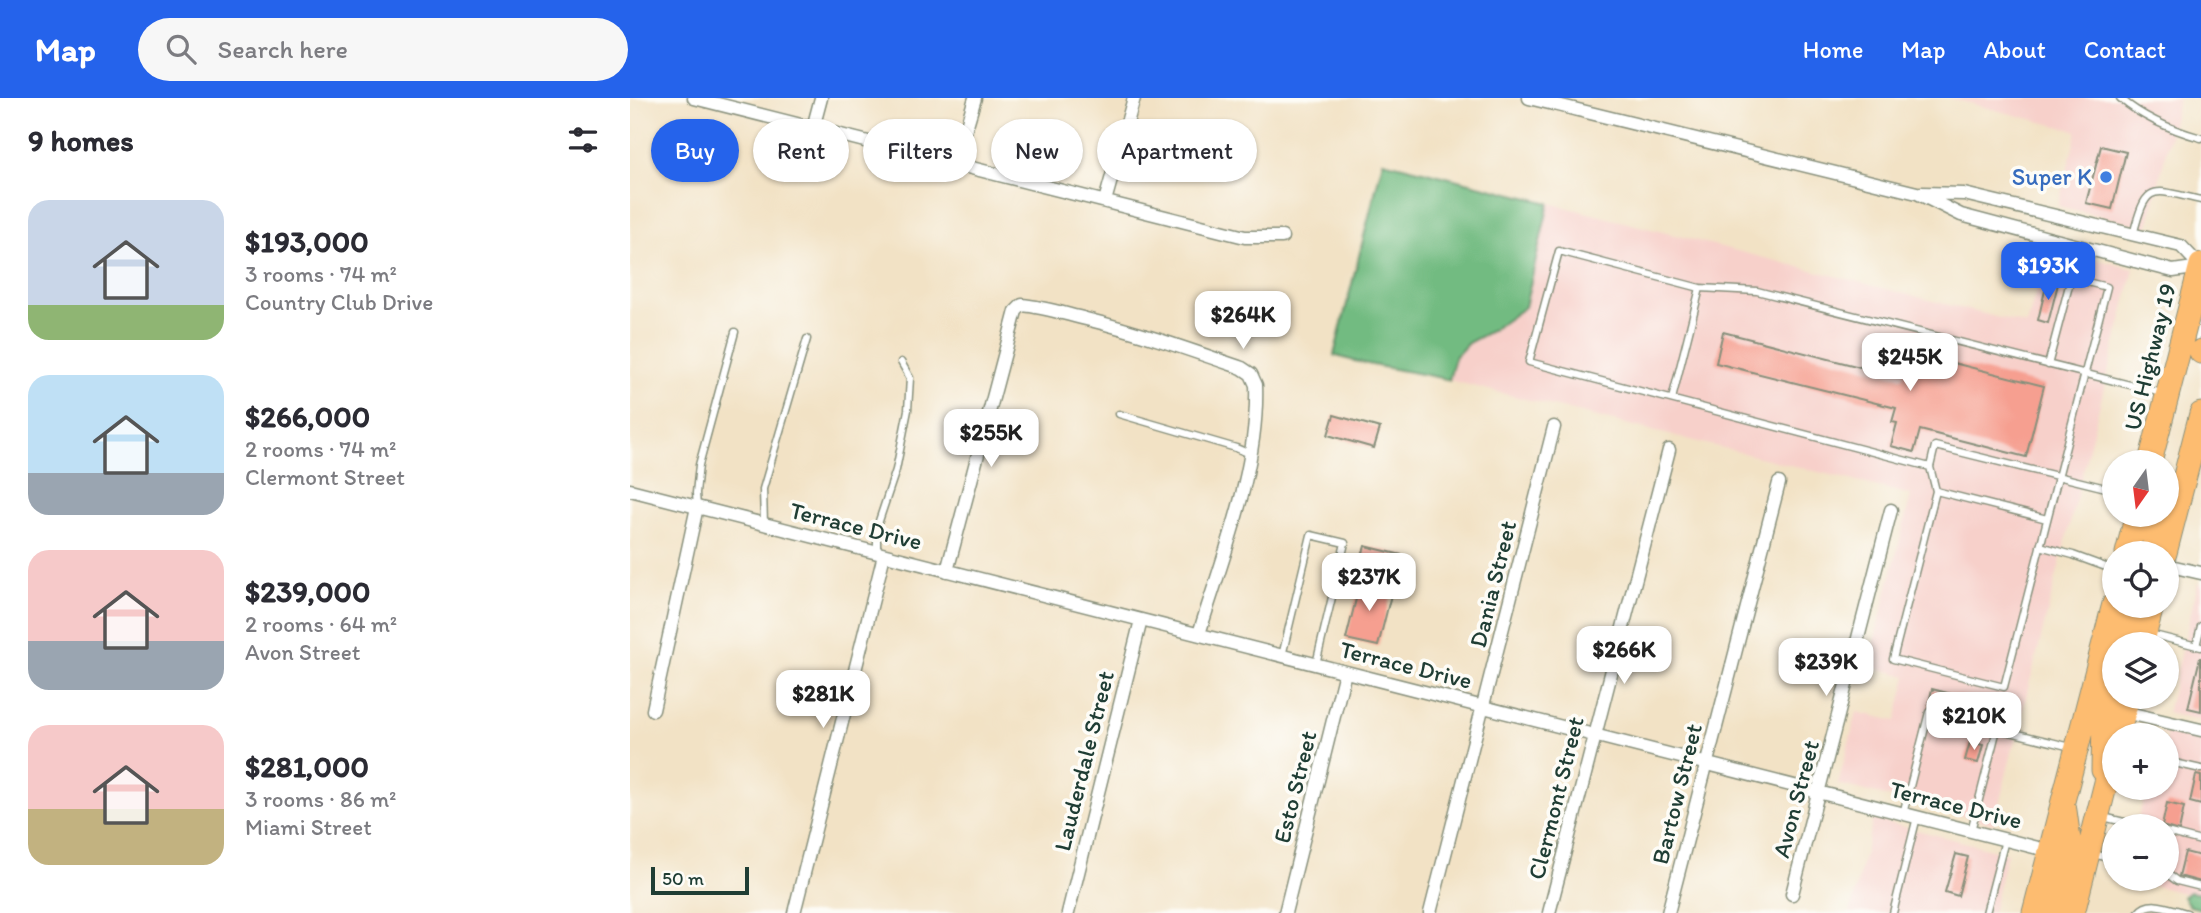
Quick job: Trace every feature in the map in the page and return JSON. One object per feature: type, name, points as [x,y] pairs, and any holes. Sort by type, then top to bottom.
[{"type":"highway","name":"US Highway 19","points":[[2153,450],[2201,266]]},
{"type":"highway","points":[[2166,450],[2168,395]]},
{"type":"highway","points":[[2169,541],[2196,458],[2201,414]]},
{"type":"highway","points":[[2034,913],[2110,618]]},
{"type":"highway","points":[[2100,807],[2106,709]]},
{"type":"highway","points":[[2051,913],[2069,841],[2064,798]]},
{"type":"highway","points":[[2073,913],[2102,799]]},
{"type":"street","points":[[694,98],[777,119]]},
{"type":"street","points":[[815,119],[821,98]]},
{"type":"street","points":[[969,119],[975,98]]},
{"type":"street","points":[[1105,201],[1134,98]]},
{"type":"street","points":[[1529,98],[1917,192],[1964,194],[2133,234],[2181,246],[2201,266]]},
{"type":"street","points":[[977,167],[1245,237],[1282,237]]},
{"type":"street","points":[[1917,192],[1961,215],[2173,271],[2201,266]]},
{"type":"street","points":[[2036,234],[2042,212]]},
{"type":"street","points":[[2086,247],[2092,225]]},
{"type":"street","points":[[947,570],[1016,312],[1022,305],[1037,307],[1134,332],[1242,368],[1251,374],[1256,385],[1250,454],[1238,505],[1199,634]]},
{"type":"street","name":"Dania Street","points":[[1430,913],[1554,427]]},
{"type":"street","name":"Clermont Street","points":[[1549,913],[1669,450]]},
{"type":"street","name":"Bartow Street","points":[[1668,913],[1779,483]]},
{"type":"street","name":"Terrace Drive","points":[[630,490],[2050,851]]},
{"type":"street","points":[[653,710],[697,507]]},
{"type":"street","name":"Avon Street","points":[[1792,894],[1891,510]]},
{"type":"street","points":[[794,913],[881,554]]},
{"type":"street","points":[[2179,568],[2201,573]]},
{"type":"street","name":"Lauderdale Street","points":[[1068,913],[1141,620]]},
{"type":"street","name":"Esto Street","points":[[1285,913],[1345,671]]},
{"type":"street","points":[[2140,709],[2201,730]]},
{"type":"lane","points":[[2120,98],[2132,109],[2175,131],[2201,138]]},
{"type":"lane","points":[[2133,234],[2141,203],[2153,193],[2161,192],[2201,200]]},
{"type":"lane","points":[[1930,467],[1529,362],[1559,251],[1700,288],[1756,291],[2168,395]]},
{"type":"lane","points":[[2048,365],[2071,278],[2107,287],[2085,374],[2058,477],[2047,519],[2040,546],[2004,688],[1893,659],[1936,491],[1930,467],[1935,446],[2058,477],[2102,488]]},
{"type":"lane","points":[[1672,399],[1700,288]]},
{"type":"lane","points":[[697,507],[699,465],[735,332]]},
{"type":"lane","points":[[764,524],[763,489],[807,339]]},
{"type":"lane","points":[[881,554],[877,527],[896,470],[908,410],[910,378],[901,362]]},
{"type":"lane","points":[[1119,414],[1250,454]]},
{"type":"lane","points":[[1936,491],[2047,519]]},
{"type":"lane","points":[[1282,656],[1311,535],[1345,543],[1316,664]]},
{"type":"lane","points":[[2040,546],[2102,566]]},
{"type":"lane","points":[[2179,644],[2199,646],[2201,626]]},
{"type":"lane","points":[[1903,814],[1929,712],[2076,748]]},
{"type":"lane","points":[[1971,831],[1997,729]]},
{"type":"lane","points":[[2179,764],[2201,769]]},
{"type":"lane","points":[[2100,807],[2115,814]]},
{"type":"lane","points":[[1893,913],[1917,817]]},
{"type":"lane","points":[[2179,835],[2201,841]]},
{"type":"lane","points":[[1986,913],[2005,839]]},
{"type":"lane","points":[[2088,853],[2102,856]]},
{"type":"lane","points":[[2179,882],[2201,887]]},
{"type":"lane","points":[[2138,913],[2143,906],[2151,905],[2187,913]]},
{"type":"shaded area","points":[[1949,98],[2179,98],[2148,227],[2058,206],[2077,131]]},
{"type":"shaded area","points":[[1549,203],[2027,325],[2047,247],[2134,269],[1994,824],[1838,784],[1857,712],[1896,721],[1907,676],[1868,666],[1911,495],[1449,380],[1455,357],[1468,343],[1491,331],[1525,307]]},
{"type":"shaded area","points":[[2198,583],[2201,584],[2201,721],[2167,713],[2168,709],[2179,709],[2179,663]]},
{"type":"shaded area","points":[[2179,736],[2201,741],[2201,894],[2175,891],[2179,891],[2179,814],[2139,814],[2144,800],[2179,800]]},
{"type":"shaded area","points":[[1873,819],[2007,853],[1992,913],[1850,913]]},
{"type":"green space","points":[[1383,161],[1549,203],[1525,307],[1491,331],[1468,343],[1455,357],[1449,380],[1334,355]]},
{"type":"green space","points":[[2189,892],[2201,894],[2201,909],[2190,906],[2183,897]]},
{"type":"building","name":"Super K","points":[[2101,146],[2126,152],[2112,209],[2086,203]]},
{"type":"building","points":[[2047,282],[2058,284],[2048,323],[2038,320]]},
{"type":"building","points":[[1723,332],[1903,378],[1910,352],[2044,386],[2026,457],[1920,430],[1914,452],[1891,446],[1897,423],[1892,422],[1896,408],[1716,363]]},
{"type":"building","points":[[1334,415],[1380,428],[1374,448],[1328,435]]},
{"type":"building","points":[[1365,546],[1406,556],[1402,571],[1361,560]]},
{"type":"building","points":[[1361,579],[1393,587],[1378,646],[1346,639]]},
{"type":"building","points":[[2201,658],[2201,711],[2188,708]]},
{"type":"building","points":[[1932,689],[1994,705],[1995,700],[2010,703],[2005,723],[1928,707]]},
{"type":"building","points":[[1970,742],[1983,745],[1978,763],[1965,760]]},
{"type":"building","points":[[2196,775],[2201,776],[2201,805],[2190,802]]},
{"type":"building","points":[[2167,803],[2184,807],[2179,831],[2179,814],[2165,814]]},
{"type":"building","points":[[2185,852],[2201,856],[2201,882],[2179,876]]},
{"type":"building","points":[[1956,854],[1968,857],[1958,896],[1945,892]]},
{"type":"place","name":"Super K","points":[[2106,177]]}]
